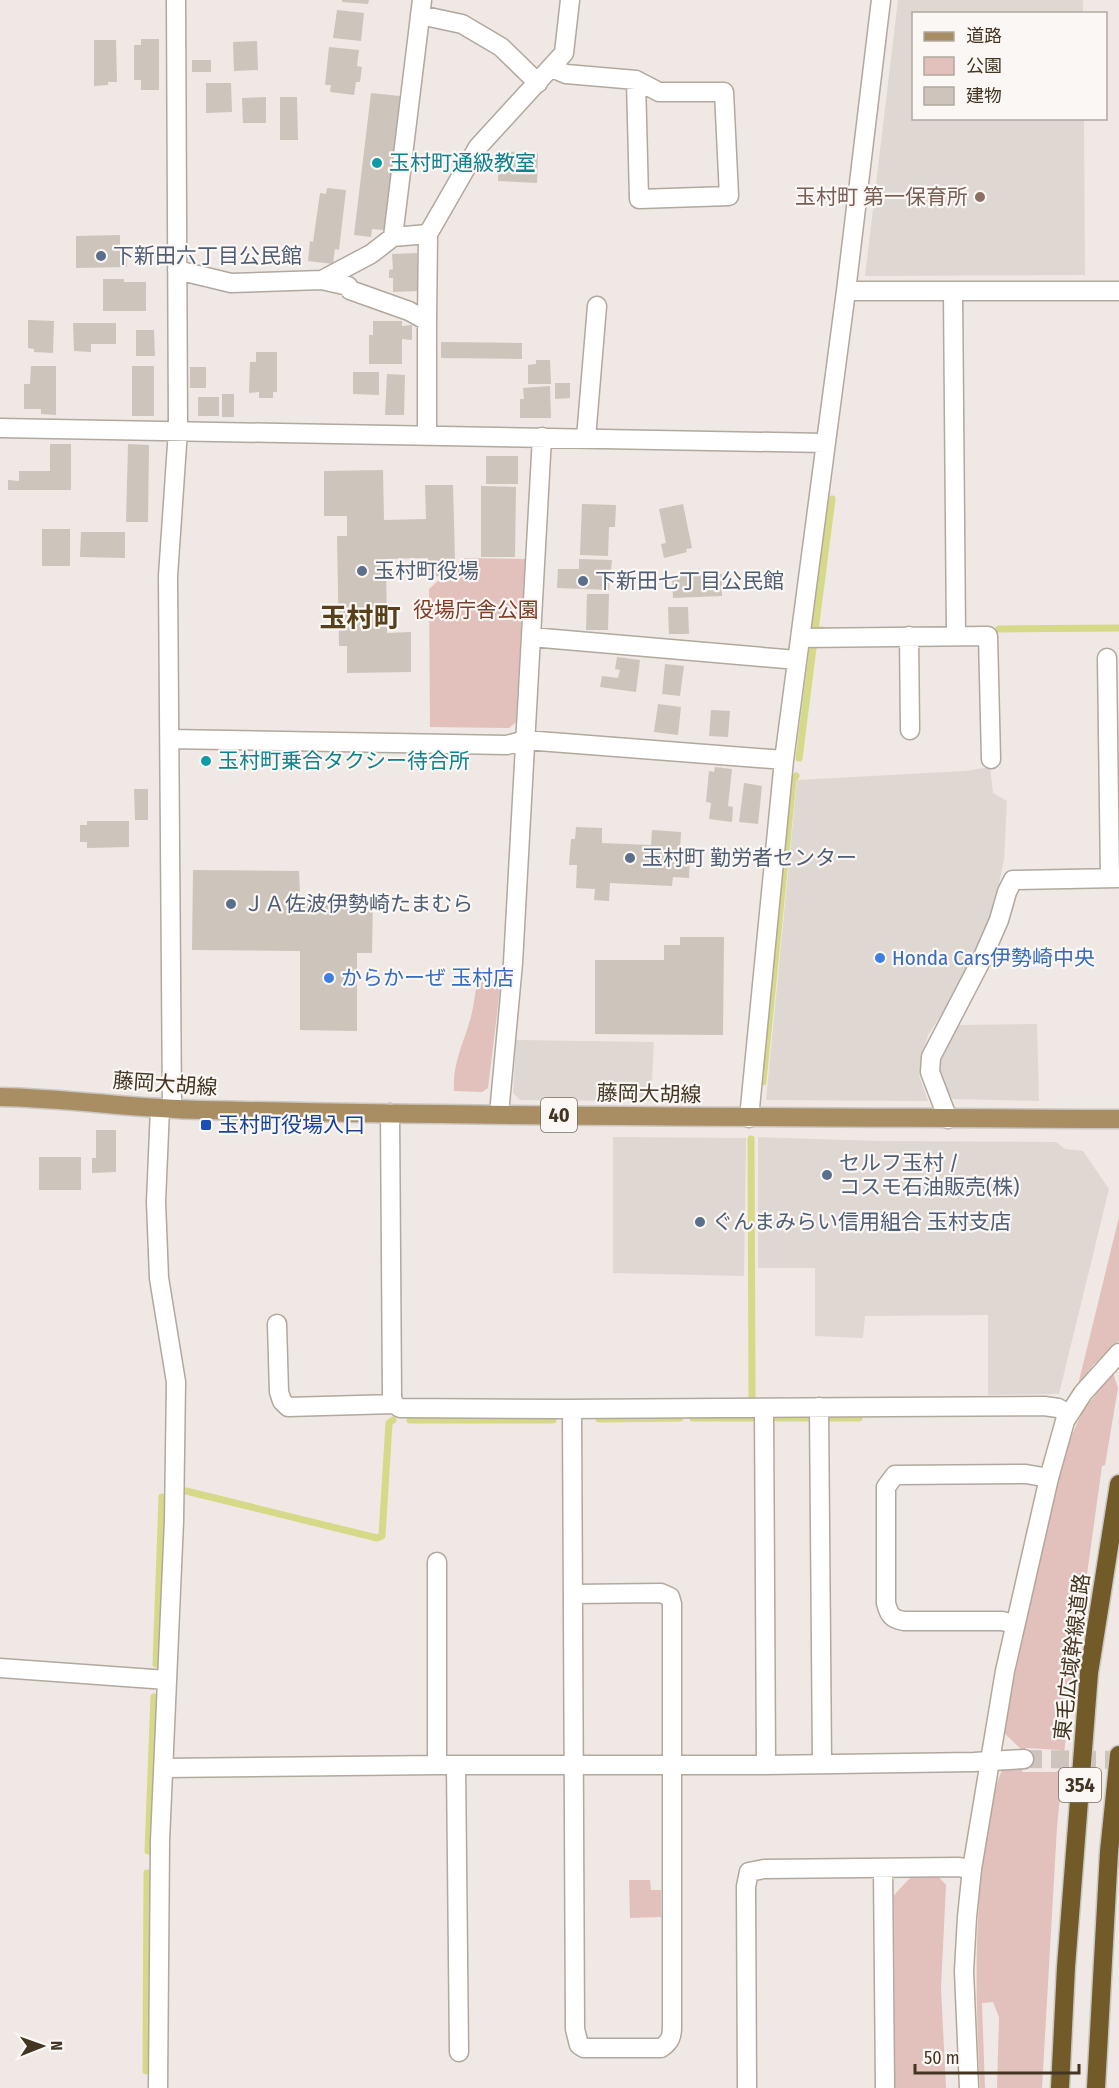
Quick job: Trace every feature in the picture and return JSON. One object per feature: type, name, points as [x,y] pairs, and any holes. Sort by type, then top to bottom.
[{"type":"highway","name":"東毛広域幹線道路","points":[[1060,2088],[1066,1967],[1089,1673],[1119,1484]]},
{"type":"highway","name":"354","points":[[1096,2088],[1108,1864],[1119,1755]]},
{"type":"main road","name":"藤岡大胡線","points":[[0,1096],[166,1108],[390,1113],[748,1118],[1119,1119]]},
{"type":"street","points":[[158,2088],[160,1861],[174,1521],[176,1382],[159,1278],[156,1202],[166,1108],[170,739],[168,576],[178,430],[176,0]]},
{"type":"street","points":[[427,435],[428,234],[478,147],[564,54],[570,0]]},
{"type":"street","points":[[748,1118],[784,760],[846,291],[881,0]]},
{"type":"street","points":[[393,237],[421,8],[462,24],[501,47],[538,83]]},
{"type":"street","points":[[552,68],[566,74],[636,80],[659,92],[724,92],[729,196],[639,199],[636,80]]},
{"type":"street","points":[[322,280],[371,254],[393,237],[428,234]]},
{"type":"street","points":[[177,270],[231,283],[322,280],[348,286],[350,290],[409,311],[427,321]]},
{"type":"street","points":[[846,291],[1119,291]]},
{"type":"street","points":[[953,292],[956,636]]},
{"type":"street","points":[[586,438],[597,306]]},
{"type":"street","points":[[0,428],[825,443]]},
{"type":"street","points":[[499,1114],[513,963],[542,437]]},
{"type":"street","points":[[909,636],[910,730]]},
{"type":"street","points":[[800,638],[988,636],[991,759]]},
{"type":"street","points":[[531,637],[797,660]]},
{"type":"street","points":[[948,1119],[930,1072],[931,1057],[982,959],[1013,880],[1114,878],[1107,657]]},
{"type":"street","points":[[170,739],[507,745],[525,740],[784,760]]},
{"type":"street","points":[[390,1113],[392,1397],[394,1404]]},
{"type":"street","points":[[277,1324],[279,1392],[282,1401],[288,1407],[394,1404],[400,1408],[409,1409],[1044,1406],[1058,1408],[1069,1414]]},
{"type":"street","points":[[969,2088],[964,1971],[967,1917],[972,1869],[1002,1688],[1059,1440],[1069,1414],[1083,1393],[1119,1353]]},
{"type":"street","points":[[819,1407],[822,1764]]},
{"type":"street","points":[[572,1408],[575,2029],[576,2038],[579,2045],[584,2048],[662,2048],[672,2036],[672,1604],[670,1597],[662,1593],[573,1594]]},
{"type":"street","points":[[764,1408],[766,1765]]},
{"type":"street","points":[[1016,1623],[904,1621],[894,1619],[888,1613],[886,1603],[886,1487],[895,1475],[1026,1474],[1049,1478]]},
{"type":"street","points":[[437,1562],[437,1765]]},
{"type":"street","points":[[0,1668],[167,1680]]},
{"type":"street","points":[[163,1768],[766,1765],[1024,1759]]},
{"type":"street","points":[[456,1765],[459,2052]]},
{"type":"street","points":[[747,2088],[746,1886],[749,1872],[764,1869],[958,1867],[972,1869]]},
{"type":"street","points":[[884,1868],[885,2088]]},
{"type":"shaded area","name":"玉村町 第一保育所","points":[[898,0],[1083,0],[1083,12],[912,12],[912,120],[1084,120],[1085,275],[865,276]]},
{"type":"shaded area","points":[[990,767],[993,793],[1007,801],[1004,859],[992,919],[970,971],[928,1035],[919,1076],[928,1101],[766,1100],[797,780],[965,771]]},
{"type":"shaded area","points":[[1037,1024],[1039,1101],[952,1099],[939,1075],[940,1056],[957,1025]]},
{"type":"shaded area","points":[[516,1040],[654,1042],[651,1101],[520,1100],[513,1093]]},
{"type":"shaded area","points":[[613,1137],[746,1138],[744,1276],[613,1273]]},
{"type":"shaded area","points":[[758,1137],[880,1141],[1056,1142],[1065,1149],[1083,1151],[1109,1189],[1059,1394],[988,1395],[988,1315],[865,1316],[863,1338],[815,1336],[815,1268],[758,1268]]},
{"type":"green space","name":"役場庁舎公園","points":[[464,558],[525,559],[516,722],[509,728],[430,727],[429,589]]},
{"type":"green space","points":[[478,979],[501,981],[488,1088],[482,1092],[454,1091],[457,1062],[471,1017]]},
{"type":"green space","points":[[1119,1217],[1119,1341],[1094,1364],[1078,1385]]},
{"type":"green space","points":[[1113,1373],[1118,1388],[1105,1465],[1102,1466],[1069,1704],[1057,1827],[1042,2088],[997,2088],[999,2017],[993,2002],[982,2003],[985,2088],[980,2088],[977,1934],[982,1872],[994,1796],[1002,1770],[1056,1772],[1059,1770],[1060,1750],[1026,1748],[1025,1753],[1003,1732],[1035,1578],[1068,1443],[1083,1411]]},
{"type":"green space","points":[[939,1877],[946,1885],[941,1988],[946,2088],[895,2088],[894,1895],[910,1878]]},
{"type":"green space","points":[[629,1880],[650,1880],[651,1890],[661,1890],[661,1917],[630,1918]]},
{"type":"building","points":[[342,0],[369,0],[368,4],[342,2]]},
{"type":"building","points":[[337,10],[364,13],[361,41],[333,38]]},
{"type":"building","points":[[141,39],[159,39],[159,90],[141,90],[141,80],[134,80],[134,45],[141,45]]},
{"type":"building","points":[[94,40],[116,40],[117,82],[94,86]]},
{"type":"building","points":[[257,41],[258,70],[234,71],[233,42]]},
{"type":"building","points":[[329,47],[359,50],[357,66],[362,67],[360,82],[356,82],[354,95],[330,92],[331,85],[325,85]]},
{"type":"building","points":[[192,60],[211,60],[211,72],[192,72]]},
{"type":"building","points":[[206,83],[231,83],[232,112],[206,113]]},
{"type":"building","name":"玉村町通級教室","points":[[371,93],[400,96],[384,230],[372,229],[371,237],[354,235]]},
{"type":"building","points":[[266,97],[266,123],[243,123],[242,98]]},
{"type":"building","points":[[280,97],[297,97],[298,140],[280,140]]},
{"type":"building","points":[[499,151],[538,153],[537,183],[498,181]]},
{"type":"building","points":[[327,188],[346,190],[339,250],[335,249],[333,264],[308,261],[320,193],[326,194]]},
{"type":"building","name":"下新田六丁目公民館","points":[[120,235],[120,245],[126,245],[127,267],[76,268],[76,236]]},
{"type":"building","points":[[417,253],[418,291],[393,292],[393,278],[389,278],[389,270],[393,269],[392,254]]},
{"type":"building","points":[[103,279],[146,282],[146,311],[103,311]]},
{"type":"building","points":[[28,320],[54,321],[53,353],[34,352],[34,349],[28,348]]},
{"type":"building","points":[[373,321],[402,321],[402,326],[412,325],[412,340],[402,339],[402,364],[369,364],[369,335],[373,335]]},
{"type":"building","points":[[73,323],[116,323],[116,344],[91,344],[91,352],[74,351]]},
{"type":"building","points":[[136,330],[154,330],[155,356],[136,356]]},
{"type":"building","points":[[441,342],[522,343],[522,359],[441,358]]},
{"type":"building","points":[[256,352],[277,352],[277,392],[273,392],[273,398],[259,398],[259,392],[249,393],[250,362],[256,362]]},
{"type":"building","points":[[536,360],[550,360],[551,384],[528,384],[528,365],[536,364]]},
{"type":"building","points":[[31,366],[56,366],[56,415],[41,414],[41,409],[24,409],[24,384],[30,384]]},
{"type":"building","points":[[132,366],[154,366],[154,416],[132,416]]},
{"type":"building","points":[[190,367],[206,367],[206,388],[190,388]]},
{"type":"building","points":[[353,372],[379,372],[379,395],[353,394]]},
{"type":"building","points":[[387,374],[405,375],[404,415],[385,415]]},
{"type":"building","points":[[555,383],[570,383],[570,398],[555,399]]},
{"type":"building","points":[[550,386],[551,418],[520,418],[520,399],[524,399],[523,388]]},
{"type":"building","points":[[222,394],[234,394],[234,417],[222,417]]},
{"type":"building","points":[[198,397],[219,397],[219,416],[198,416]]},
{"type":"building","points":[[50,444],[71,444],[71,490],[8,490],[8,480],[19,481],[19,471],[50,471]]},
{"type":"building","points":[[128,444],[149,445],[148,522],[126,522]]},
{"type":"building","points":[[486,456],[518,456],[518,484],[486,484]]},
{"type":"building","name":"玉村町役場","points":[[383,470],[384,520],[426,519],[425,485],[453,485],[455,560],[440,561],[441,576],[421,577],[421,565],[428,565],[428,558],[386,559],[387,633],[411,632],[411,672],[347,673],[347,646],[339,646],[337,536],[347,536],[347,516],[324,516],[324,471]]},
{"type":"building","points":[[481,486],[516,487],[515,557],[481,557]]},
{"type":"building","points":[[582,504],[616,505],[615,527],[609,527],[608,556],[580,555]]},
{"type":"building","points":[[683,504],[692,548],[686,549],[687,552],[664,558],[661,544],[666,543],[659,509]]},
{"type":"building","points":[[42,529],[70,529],[70,566],[42,566]]},
{"type":"building","points":[[81,532],[125,532],[125,558],[80,557]]},
{"type":"building","name":"下新田七丁目公民館","points":[[579,559],[612,560],[609,590],[557,588],[558,569],[579,569]]},
{"type":"building","points":[[722,574],[722,596],[673,598],[672,576]]},
{"type":"building","points":[[587,594],[609,594],[608,630],[586,630]]},
{"type":"building","points":[[668,607],[688,607],[689,634],[669,634]]},
{"type":"building","points":[[617,657],[640,660],[636,692],[600,687],[602,676],[618,678],[620,670],[615,669]]},
{"type":"building","points":[[665,664],[684,666],[680,696],[662,694]]},
{"type":"building","points":[[658,704],[681,707],[678,735],[654,732]]},
{"type":"building","points":[[711,710],[730,711],[728,737],[709,736]]},
{"type":"building","name":"玉村町乗合タクシー待合所","points":[[200,757],[212,757],[212,766],[200,766]]},
{"type":"building","points":[[715,767],[732,769],[728,806],[733,807],[732,822],[709,819],[711,803],[706,802],[709,771],[714,772]]},
{"type":"building","points":[[744,783],[762,786],[758,824],[739,822]]},
{"type":"building","points":[[134,789],[148,789],[148,820],[135,820]]},
{"type":"building","points":[[87,821],[129,821],[129,847],[87,848],[87,842],[80,842],[80,825],[87,825]]},
{"type":"building","name":"玉村町 勤労者センター","points":[[576,827],[602,828],[602,843],[651,845],[652,830],[681,832],[680,850],[690,851],[689,878],[673,877],[672,886],[610,883],[609,901],[594,900],[595,889],[576,888],[577,865],[569,865],[571,839],[575,839]]},
{"type":"building","points":[[193,870],[299,871],[300,895],[373,896],[372,953],[357,953],[357,1031],[300,1030],[300,951],[192,950]]},
{"type":"building","points":[[680,937],[724,937],[723,1035],[595,1034],[595,960],[664,960],[664,945],[680,945]]},
{"type":"building","points":[[96,1130],[116,1130],[116,1172],[92,1173],[92,1158],[96,1158]]},
{"type":"building","points":[[39,1157],[81,1157],[81,1190],[39,1190]]},
{"type":"waterway","points":[[822,630],[815,630],[832,499]]},
{"type":"waterway","points":[[999,629],[1119,628]]},
{"type":"waterway","points":[[799,758],[813,648]]},
{"type":"waterway","points":[[763,1082],[793,780],[796,776]]},
{"type":"waterway","points":[[751,1139],[752,1397]]},
{"type":"waterway","points":[[599,1419],[680,1418]]},
{"type":"waterway","points":[[693,1418],[755,1418]]},
{"type":"waterway","points":[[777,1418],[809,1418]]},
{"type":"waterway","points":[[829,1418],[859,1418]]},
{"type":"waterway","points":[[186,1491],[377,1538],[382,1536],[389,1423],[393,1420]]},
{"type":"waterway","points":[[410,1420],[553,1420]]},
{"type":"waterway","points":[[156,1664],[162,1497]]},
{"type":"waterway","points":[[148,1851],[154,1697]]},
{"type":"waterway","points":[[146,2071],[147,1873]]},
{"type":"tunnel","points":[[1024,1759],[1119,1760]]},
{"type":"place","name":"玉村町通級教室","points":[[377,163]]},
{"type":"place","name":"玉村町 第一保育所","points":[[980,197]]},
{"type":"place","name":"下新田六丁目公民館","points":[[101,256]]},
{"type":"place","name":"玉村町役場","points":[[362,571]]},
{"type":"place","name":"下新田七丁目公民館","points":[[583,581]]},
{"type":"place","name":"玉村町乗合タクシー待合所","points":[[206,761]]},
{"type":"place","name":"玉村町 勤労者センター","points":[[630,858]]},
{"type":"place","name":"ＪＡ佐波伊勢崎たまむら","points":[[231,904]]},
{"type":"place","name":"Honda Cars伊勢崎中央","points":[[880,958]]},
{"type":"place","name":"からかーぜ 玉村店","points":[[329,978]]},
{"type":"place","name":"玉村町役場入口","points":[[206,1125]]},
{"type":"place","name":"セルフ玉村 / コスモ石油販売(株)","points":[[827,1175]]},
{"type":"place","name":"ぐんまみらい信用組合 玉村支店","points":[[700,1222]]},
{"type":"district","name":"玉村町","points":[[360,618]]}]
